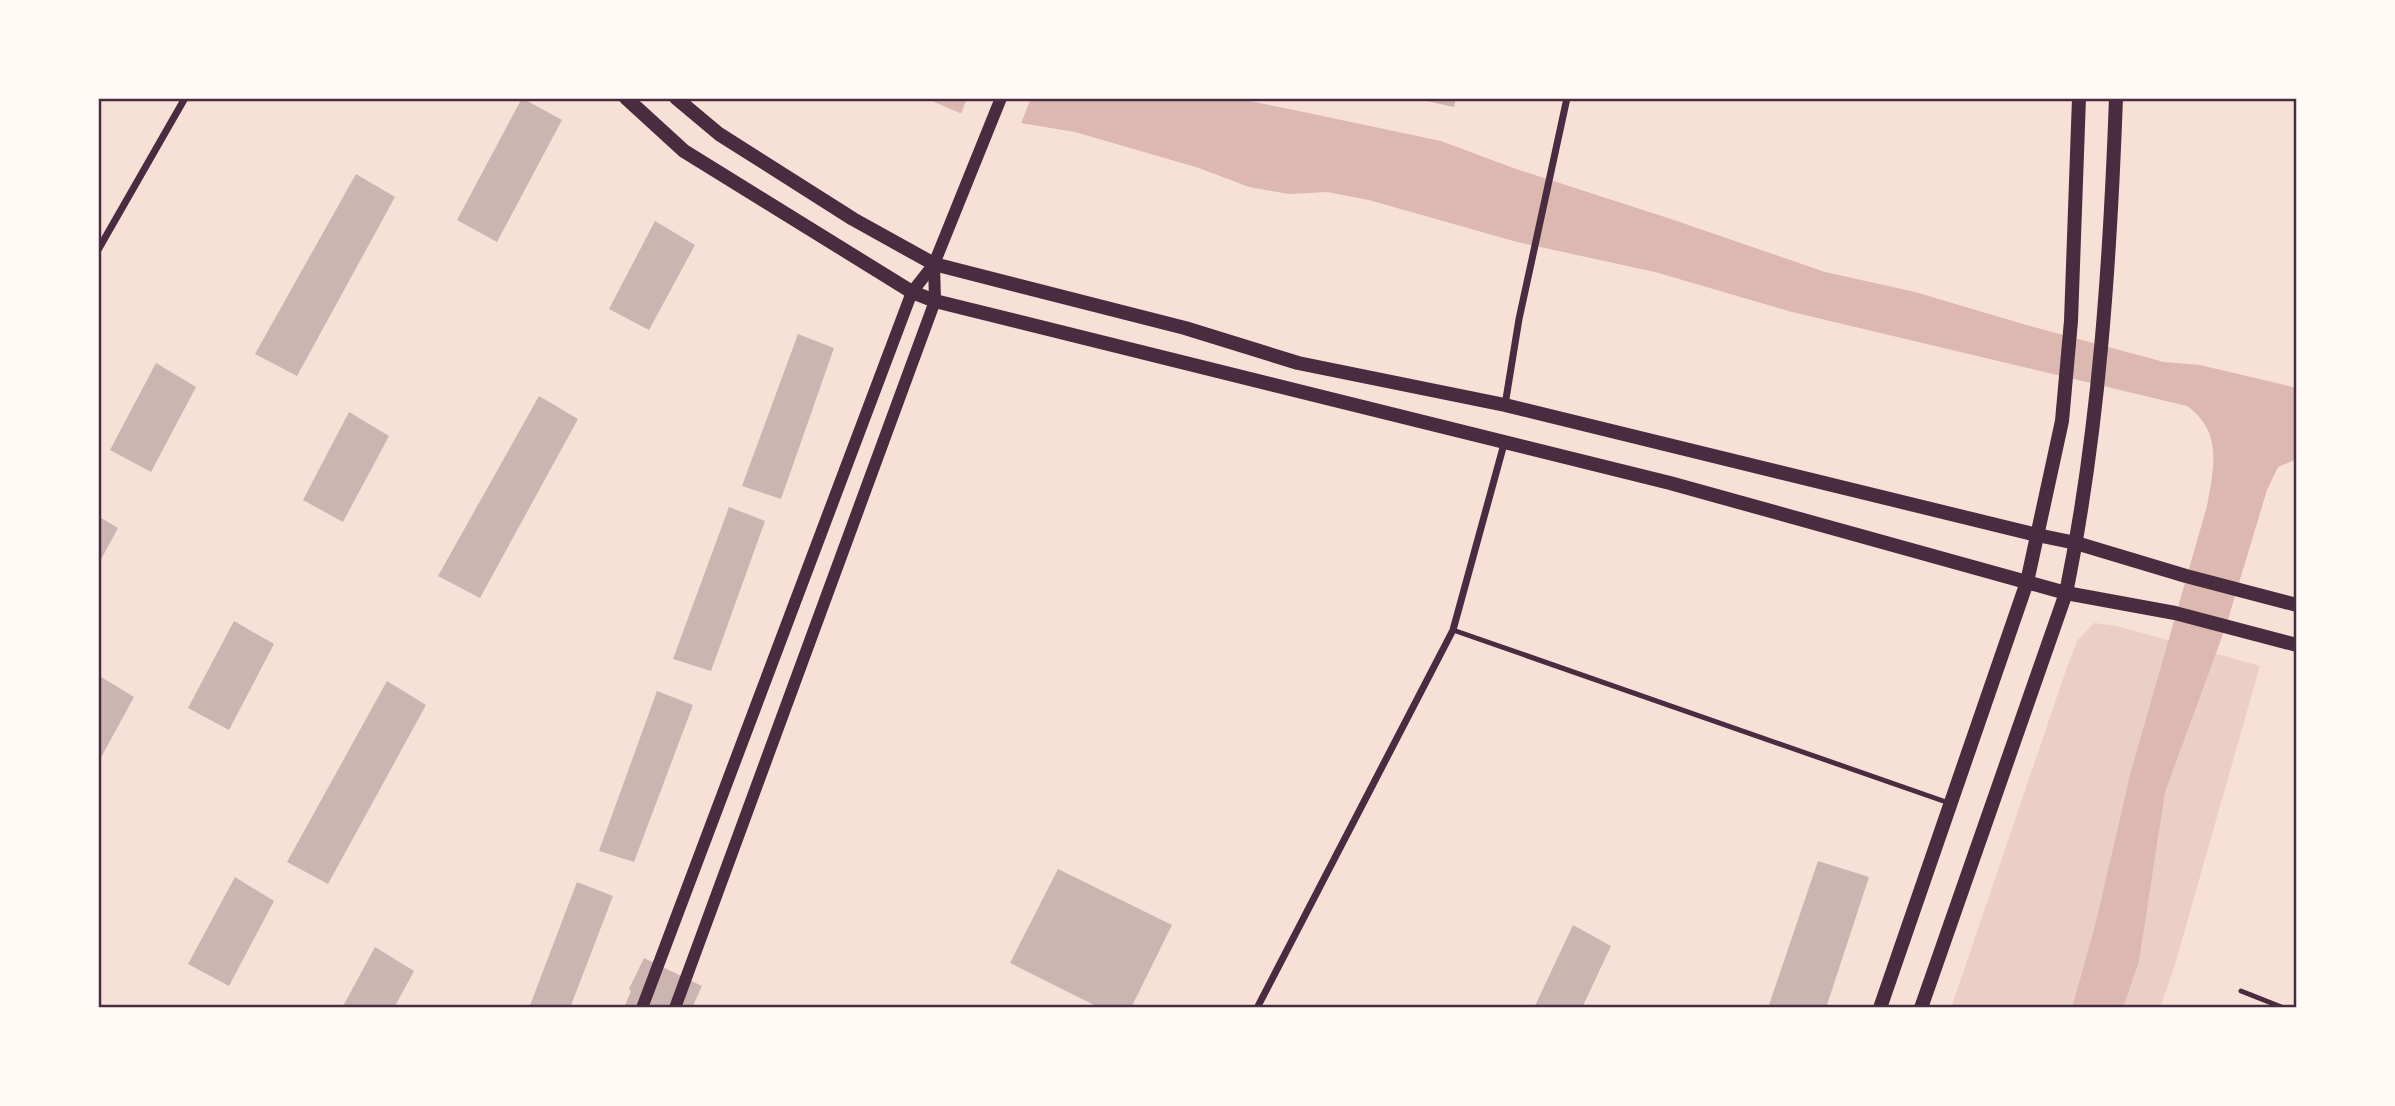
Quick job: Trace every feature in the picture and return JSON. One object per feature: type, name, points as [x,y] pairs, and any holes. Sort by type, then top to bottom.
[{"type":"main road","points":[[626,98],[684,151],[912,292],[935,301],[1670,483],[2066,593],[2175,613],[2297,645]]},
{"type":"main road","points":[[676,98],[719,134],[852,219],[934,264],[1185,328],[1298,363],[1505,405],[2037,536],[2076,543],[2297,605]]},
{"type":"main road","points":[[1880,1008],[2027,582],[2062,421],[2071,321],[2078,98]]},
{"type":"main road","points":[[1921,1008],[2066,593],[2076,543],[2102,329],[2111,233],[2116,98]]},
{"type":"street","points":[[98,250],[185,98]]},
{"type":"street","points":[[642,1008],[912,292],[934,264],[976,166],[1001,98]]},
{"type":"street","points":[[1505,405],[1519,319],[1567,98]]},
{"type":"street","points":[[675,1008],[935,301],[934,264]]},
{"type":"street","points":[[1257,1008],[1453,630],[1504,444]]},
{"type":"lane","points":[[1453,630],[1951,804]]},
{"type":"lane","points":[[2241,990],[2284,1008]]},
{"type":"shaded area","points":[[925,98],[1234,98],[1441,141],[1516,169],[1825,272],[1915,292],[2164,362],[2200,365],[2297,388],[2297,459],[2278,467],[2267,490],[2226,626],[2165,792],[2139,961],[2123,1008],[2072,1008],[2095,926],[2131,771],[2207,506],[2213,464],[2211,439],[2198,416],[2187,406],[1792,312],[1655,272],[1517,242],[1369,200],[1327,192],[1289,194],[1249,187],[1199,168],[1075,132],[960,113]]},
{"type":"shaded area","points":[[2094,623],[2117,626],[2260,666],[2174,968],[2160,1008],[1951,1008],[2066,670],[2077,641]]},
{"type":"pier","points":[[967,98],[1031,98],[1020,126],[960,117]]},
{"type":"building","points":[[522,98],[562,120],[497,242],[457,220]]},
{"type":"building","points":[[1413,98],[1456,98],[1454,107]]},
{"type":"building","points":[[356,174],[395,197],[297,376],[255,354]]},
{"type":"building","points":[[655,221],[695,245],[649,330],[609,309]]},
{"type":"building","points":[[798,334],[834,348],[781,499],[742,486]]},
{"type":"building","points":[[156,363],[196,387],[151,472],[110,450]]},
{"type":"building","points":[[539,396],[578,419],[480,598],[438,576]]},
{"type":"building","points":[[349,412],[389,436],[343,522],[303,500]]},
{"type":"building","points":[[729,507],[765,521],[711,671],[673,659]]},
{"type":"building","points":[[98,516],[118,528],[98,565]]},
{"type":"building","points":[[234,621],[274,644],[229,730],[188,708]]},
{"type":"building","points":[[98,675],[134,697],[98,763]]},
{"type":"building","points":[[387,681],[426,705],[328,884],[287,862]]},
{"type":"building","points":[[657,691],[693,705],[634,862],[599,851]]},
{"type":"building","points":[[1818,861],[1869,877],[1826,1008],[1768,1008]]},
{"type":"building","points":[[1058,869],[1172,925],[1131,1008],[1100,1008],[1010,963]]},
{"type":"building","points":[[235,877],[274,901],[229,986],[188,964]]},
{"type":"building","points":[[577,882],[613,896],[570,1008],[529,1008]]},
{"type":"building","points":[[1573,925],[1611,946],[1582,1008],[1534,1008]]},
{"type":"building","points":[[375,947],[414,971],[394,1008],[342,1008]]},
{"type":"building","points":[[644,958],[702,986],[692,1008],[624,1008],[631,991],[629,989]]}]
